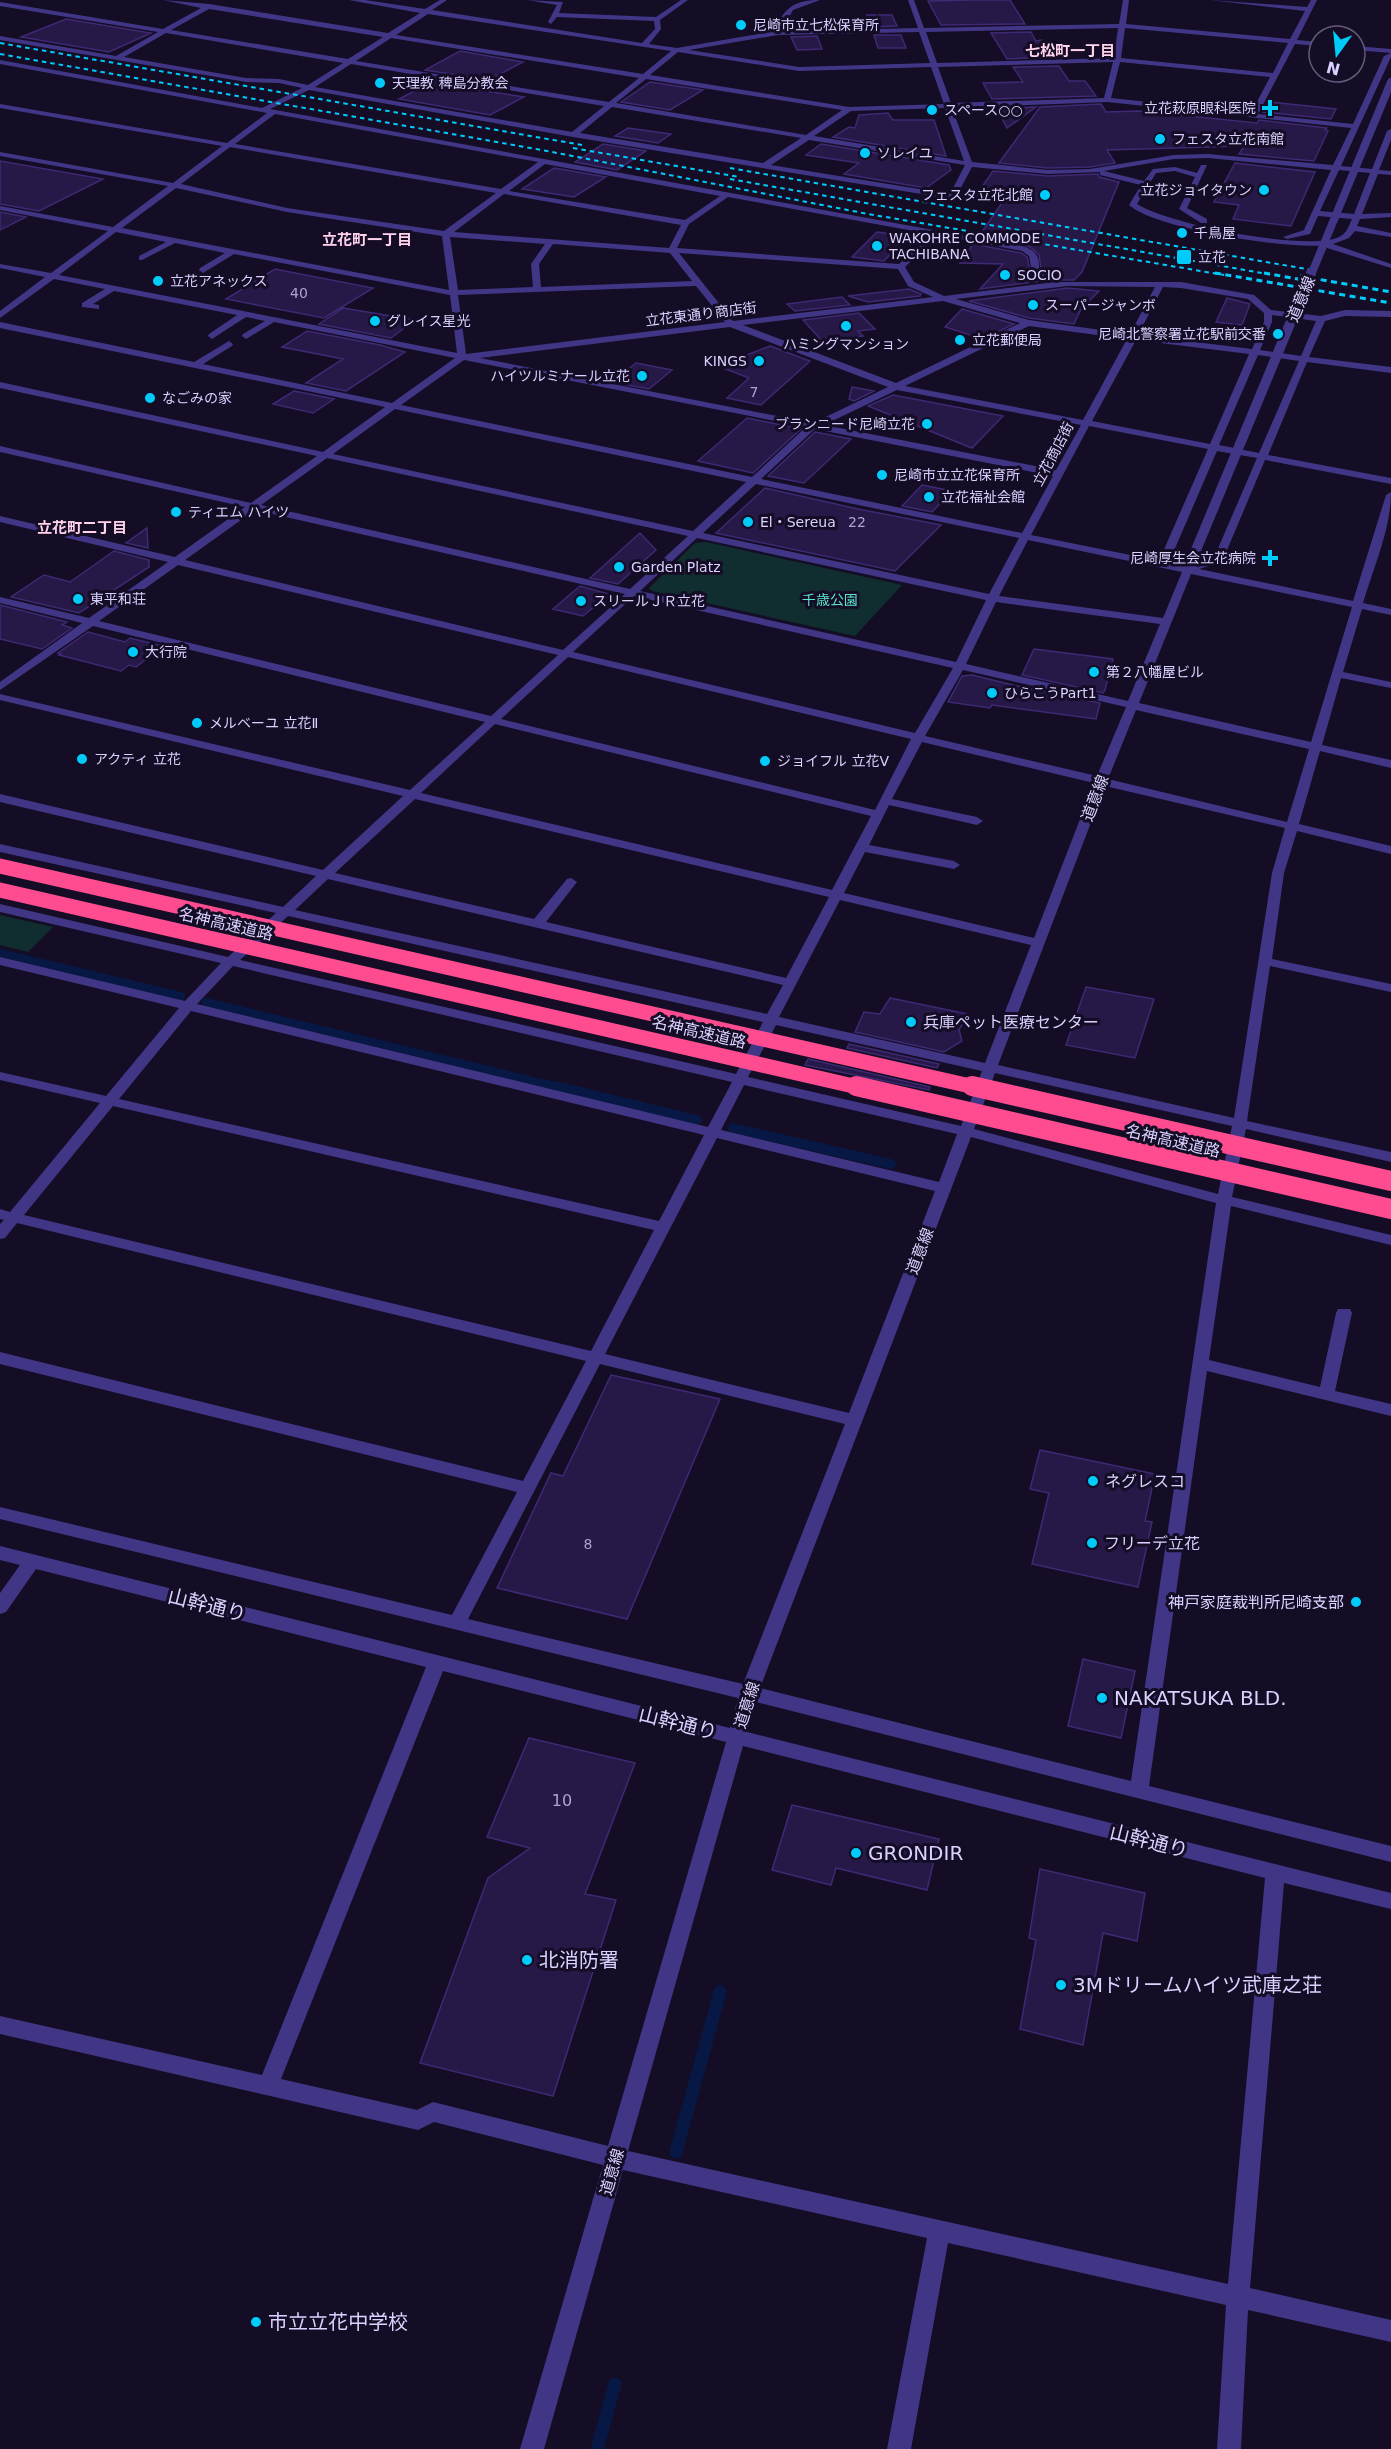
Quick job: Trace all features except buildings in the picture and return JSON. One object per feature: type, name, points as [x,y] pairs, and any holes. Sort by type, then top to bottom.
[{"type":"highway","name":"名神高速道路","points":[[0,866],[1391,1181]]},
{"type":"highway","name":"名神高速道路","points":[[0,890],[1391,1209]]},
{"type":"street","points":[[166,0],[849,109],[1107,100],[1355,126]]},
{"type":"street","points":[[117,58],[219,0]]},
{"type":"street","points":[[352,0],[799,69],[1031,65],[1117,60],[1274,75]]},
{"type":"street","points":[[0,315],[228,145],[269,111],[444,0]]},
{"type":"street","points":[[530,0],[561,3],[547,30]]},
{"type":"street","points":[[555,15],[657,19],[685,0]]},
{"type":"street","points":[[795,0],[817,0]]},
{"type":"street","points":[[778,33],[788,11],[800,0]]},
{"type":"street","points":[[0,37],[246,80],[279,81],[309,86],[350,97],[952,196],[969,165],[911,0]]},
{"type":"street","points":[[1107,100],[1117,60],[1126,0]]},
{"type":"street","points":[[1212,0],[1310,9]]},
{"type":"street","points":[[1254,116],[1314,0]]},
{"type":"street","points":[[0,4],[969,165],[1048,172],[1090,171],[1174,157],[1208,156],[1374,173],[1391,172]]},
{"type":"street","points":[[644,45],[658,29],[657,19]]},
{"type":"street","points":[[573,135],[677,50],[778,33],[1122,26],[1307,43]]},
{"type":"street","points":[[0,37],[17,30]]},
{"type":"street","points":[[1367,50],[1391,53]]},
{"type":"street","points":[[1156,217],[1183,210],[1205,222],[1289,237],[1307,232],[1387,56],[1391,53]]},
{"type":"street","points":[[0,62],[1028,250],[1036,260],[1035,270],[1054,285]]},
{"type":"street","name":"道意線","points":[[532,2449],[749,1693],[1101,781],[1391,82]]},
{"type":"street","points":[[0,106],[686,223]]},
{"type":"street","points":[[766,165],[849,109]]},
{"type":"street","points":[[1350,232],[1391,131]]},
{"type":"street","points":[[0,154],[174,185],[287,210],[446,234],[901,267],[936,233]]},
{"type":"street","points":[[310,159],[319,154]]},
{"type":"street","points":[[1183,210],[1208,156]]},
{"type":"street","points":[[446,234],[544,161]]},
{"type":"street","points":[[1200,176],[1182,170],[1163,169],[1150,172],[1133,205],[1156,217],[1271,240],[1348,248],[1375,264],[1391,266]]},
{"type":"street","points":[[1090,171],[1144,183]]},
{"type":"street","points":[[672,250],[686,223],[726,195]]},
{"type":"street","points":[[0,208],[453,293],[699,284]]},
{"type":"street","points":[[1315,213],[1356,217],[1391,215]]},
{"type":"street","points":[[1308,244],[1330,242],[1350,232],[1391,235]]},
{"type":"street","points":[[446,234],[462,357]]},
{"type":"street","points":[[142,258],[173,241]]},
{"type":"street","points":[[537,290],[535,264],[551,241]]},
{"type":"street","points":[[672,250],[731,324],[897,387],[1391,481]]},
{"type":"street","points":[[202,270],[232,252]]},
{"type":"street","points":[[282,261],[291,256]]},
{"type":"street","points":[[0,266],[1059,474]]},
{"type":"street","points":[[901,267],[911,284],[943,298],[1028,323],[1391,370]]},
{"type":"street","name":"立花東通り商店街","points":[[462,357],[1054,285],[1181,285],[1251,297],[1268,312]]},
{"type":"street","points":[[96,307],[85,305],[113,288]]},
{"type":"street","name":"立花商店街","points":[[457,1623],[918,738],[959,667],[992,598],[1159,288]]},
{"type":"street","points":[[1321,319],[1217,562],[1188,569],[1167,554],[1268,322],[1268,312],[1321,319],[1345,313],[1391,314]]},
{"type":"street","points":[[212,336],[245,314]]},
{"type":"street","points":[[246,336],[272,320]]},
{"type":"street","points":[[0,1234],[7,1216],[110,1101],[188,1006],[230,962],[812,427],[1028,323]]},
{"type":"street","points":[[0,325],[1391,612]]},
{"type":"street","points":[[196,365],[229,344]]},
{"type":"street","points":[[0,687],[462,357]]},
{"type":"street","points":[[0,385],[992,598],[1166,622]]},
{"type":"street","points":[[0,449],[1391,764]]},
{"type":"street","points":[[1139,1791],[1224,1200],[1240,1122],[1278,873],[1337,674],[1360,606],[1391,495]]},
{"type":"street","points":[[0,519],[1391,850]]},
{"type":"street","points":[[1381,529],[1391,541]]},
{"type":"street","points":[[0,600],[492,720],[882,807],[977,821]]},
{"type":"street","points":[[1337,674],[1391,686]]},
{"type":"street","points":[[0,697],[1039,943]]},
{"type":"street","points":[[0,798],[791,983]]},
{"type":"street","points":[[861,847],[954,865]]},
{"type":"street","points":[[0,848],[1391,1156]]},
{"type":"street","points":[[537,924],[571,882]]},
{"type":"street","points":[[0,908],[967,1132],[1224,1200],[1391,1240]]},
{"type":"street","points":[[0,961],[944,1188]]},
{"type":"street","points":[[1264,961],[1391,988]]},
{"type":"street","points":[[0,1076],[662,1227]]},
{"type":"street","points":[[7,1216],[854,1420]]},
{"type":"street","points":[[1326,1394],[1344,1313]]},
{"type":"street","points":[[0,1358],[527,1488]]},
{"type":"street","points":[[1202,1364],[1391,1410]]},
{"type":"street","points":[[0,1513],[749,1693],[1391,1854]]},
{"type":"street","name":"山幹通り","points":[[0,1553],[1391,1901]]},
{"type":"street","points":[[0,1607],[32,1561]]},
{"type":"street","points":[[268,2085],[436,1662]]},
{"type":"street","points":[[1229,2449],[1238,2296],[1275,1872]]},
{"type":"street","points":[[0,2025],[418,2120],[433,2112],[616,2158],[1391,2331]]},
{"type":"street","points":[[899,2449],[939,2230]]},
{"type":"green space","name":"千歳公園","points":[[706,542],[902,585],[855,636],[652,591],[649,588],[695,543]]},
{"type":"green space","points":[[0,915],[53,927],[28,952],[0,945]]},
{"type":"waterway","points":[[0,953],[181,996]]},
{"type":"waterway","points":[[206,1002],[563,1088]]},
{"type":"waterway","points":[[556,1086],[697,1120]]},
{"type":"waterway","points":[[733,1128],[891,1164]]},
{"type":"waterway","points":[[676,2152],[720,1992]]},
{"type":"waterway","points":[[597,2449],[615,2384]]},
{"type":"railway","points":[[0,43],[582,145]]},
{"type":"railway","points":[[0,54],[542,150],[868,214],[1224,275]]},
{"type":"railway","points":[[573,148],[739,177]]},
{"type":"railway","points":[[730,168],[1312,270]]},
{"type":"railway","points":[[730,179],[1273,275]]},
{"type":"railway","points":[[1215,273],[1391,303]]},
{"type":"railway","points":[[1264,273],[1309,281]]},
{"type":"railway","points":[[1300,276],[1391,292]]},
{"type":"place","name":"尼崎市立七松保育所","points":[[741,25]]},
{"type":"place","name":"天理教 稗島分教会","points":[[380,83]]},
{"type":"place","name":"立花萩原眼科医院","points":[[1270,108]]},
{"type":"place","name":"スペース○○","points":[[932,110]]},
{"type":"place","name":"フェスタ立花南館","points":[[1160,139]]},
{"type":"place","name":"ソレイユ","points":[[865,153]]},
{"type":"place","name":"立花ジョイタウン","points":[[1264,190]]},
{"type":"place","name":"フェスタ立花北館","points":[[1045,195]]},
{"type":"place","name":"千鳥屋","points":[[1182,233]]},
{"type":"place","name":"WAKOHRE COMMODE TACHIBANA","points":[[877,246]]},
{"type":"place","name":"立花","points":[[1184,257]]},
{"type":"place","name":"SOCIO","points":[[1005,275]]},
{"type":"place","name":"立花アネックス","points":[[158,281]]},
{"type":"place","name":"スーパージャンボ","points":[[1033,305]]},
{"type":"place","name":"グレイス星光","points":[[375,321]]},
{"type":"place","name":"ハミングマンション","points":[[846,326]]},
{"type":"place","name":"尼崎北警察署立花駅前交番","points":[[1278,334]]},
{"type":"place","name":"立花郵便局","points":[[960,340]]},
{"type":"place","name":"KINGS","points":[[759,361]]},
{"type":"place","name":"ハイツルミナール立花","points":[[642,376]]},
{"type":"place","name":"なごみの家","points":[[150,398]]},
{"type":"place","name":"ブランニード尼崎立花","points":[[927,424]]},
{"type":"place","name":"尼崎市立立花保育所","points":[[882,475]]},
{"type":"place","name":"立花福祉会館","points":[[929,497]]},
{"type":"place","name":"ティエム ハイツ","points":[[176,512]]},
{"type":"place","name":"El・Sereua","points":[[748,522]]},
{"type":"place","name":"尼崎厚生会立花病院","points":[[1270,558]]},
{"type":"place","name":"Garden Platz","points":[[619,567]]},
{"type":"place","name":"東平和荘","points":[[78,599]]},
{"type":"place","name":"スリールＪＲ立花","points":[[581,601]]},
{"type":"place","name":"大行院","points":[[133,652]]},
{"type":"place","name":"第２八幡屋ビル","points":[[1094,672]]},
{"type":"place","name":"ひらこうPart1","points":[[992,693]]},
{"type":"place","name":"メルベーユ 立花Ⅱ","points":[[197,723]]},
{"type":"place","name":"アクティ 立花","points":[[82,759]]},
{"type":"place","name":"ジョイフル 立花Ⅴ","points":[[765,761]]},
{"type":"place","name":"兵庫ペット医療センター","points":[[911,1022]]},
{"type":"place","name":"ネグレスコ","points":[[1093,1481]]},
{"type":"place","name":"フリーデ立花","points":[[1092,1543]]},
{"type":"place","name":"神戸家庭裁判所尼崎支部","points":[[1356,1602]]},
{"type":"place","name":"NAKATSUKA BLD.","points":[[1102,1698]]},
{"type":"place","name":"GRONDIR","points":[[856,1853]]},
{"type":"place","name":"北消防署","points":[[527,1960]]},
{"type":"place","name":"3Mドリームハイツ武庫之荘","points":[[1061,1985]]},
{"type":"place","name":"市立立花中学校","points":[[256,2322]]},
{"type":"district","name":"七松町一丁目","points":[[1070,51]]},
{"type":"district","name":"立花町一丁目","points":[[367,240]]},
{"type":"district","name":"立花町二丁目","points":[[82,528]]}]
